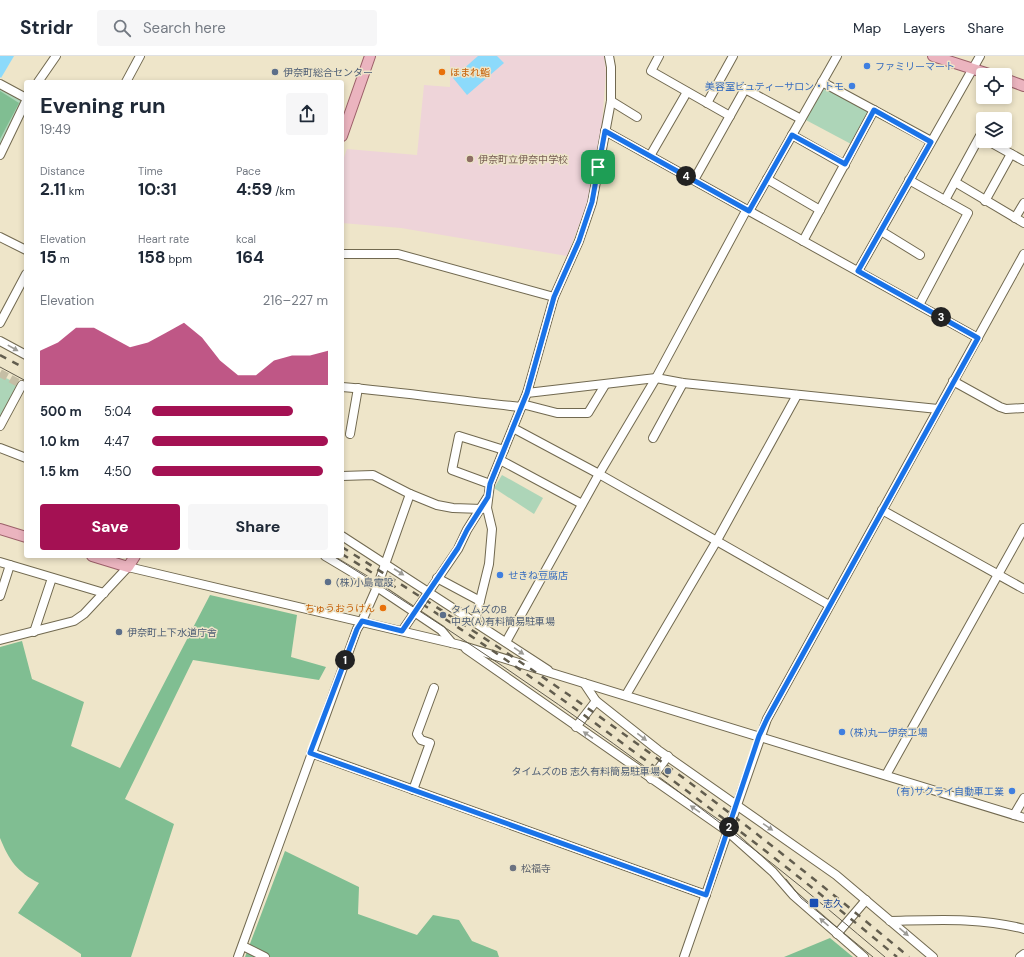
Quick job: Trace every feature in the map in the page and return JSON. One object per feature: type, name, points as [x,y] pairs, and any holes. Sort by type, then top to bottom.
[{"type":"main road","points":[[344,123],[346,110],[370,56]]},
{"type":"main road","points":[[933,56],[976,69]]},
{"type":"main road","points":[[1012,82],[1024,86]]},
{"type":"main road","points":[[0,529],[24,536]]},
{"type":"main road","points":[[99,558],[128,567],[134,558]]},
{"type":"street","points":[[39,80],[56,56]]},
{"type":"street","points":[[127,80],[140,56]]},
{"type":"street","points":[[402,631],[483,509],[488,497],[490,484],[527,393],[554,297],[579,241],[592,202],[610,101],[611,67],[609,56]]},
{"type":"street","points":[[659,56],[651,71],[730,116]]},
{"type":"street","points":[[707,103],[733,56]]},
{"type":"street","points":[[506,642],[599,474],[656,378],[748,210],[837,56]]},
{"type":"street","points":[[858,271],[980,56]]},
{"type":"street","points":[[822,82],[931,142]]},
{"type":"street","points":[[0,84],[24,103]]},
{"type":"street","points":[[694,180],[746,89],[801,119]]},
{"type":"street","points":[[650,156],[687,92]]},
{"type":"street","points":[[610,101],[637,117]]},
{"type":"street","points":[[0,155],[24,106]]},
{"type":"street","points":[[803,241],[874,110]]},
{"type":"street","points":[[605,131],[978,338]]},
{"type":"street","points":[[792,135],[845,164]]},
{"type":"street","points":[[945,200],[976,143]]},
{"type":"street","points":[[1000,148],[1024,162]]},
{"type":"street","points":[[985,201],[1011,154]]},
{"type":"street","points":[[767,179],[820,210]]},
{"type":"street","points":[[909,180],[968,213],[919,305]]},
{"type":"street","points":[[954,182],[1024,223]]},
{"type":"street","points":[[1016,218],[1024,203]]},
{"type":"street","points":[[881,231],[920,255]]},
{"type":"street","points":[[0,237],[24,249]]},
{"type":"street","points":[[344,254],[398,254],[554,297]]},
{"type":"street","points":[[684,957],[759,736],[829,605],[1024,254]]},
{"type":"street","points":[[0,323],[24,278]]},
{"type":"street","points":[[0,341],[24,354]]},
{"type":"street","points":[[527,393],[656,378],[684,383],[938,409]]},
{"type":"street","points":[[953,381],[1000,407],[1006,409],[1024,408]]},
{"type":"street","points":[[653,438],[684,383]]},
{"type":"street","points":[[0,426],[22,385]]},
{"type":"street","points":[[344,387],[414,393],[462,401],[522,405],[557,413],[588,414],[605,385]]},
{"type":"street","points":[[350,434],[358,388]]},
{"type":"street","points":[[626,695],[716,542],[797,395]]},
{"type":"street","points":[[512,428],[599,474],[829,605]]},
{"type":"street","points":[[490,484],[452,470],[459,436],[504,450]]},
{"type":"street","points":[[0,448],[24,457]]},
{"type":"street","points":[[500,460],[582,504]]},
{"type":"street","points":[[344,476],[373,475],[410,494],[437,505],[453,508],[483,509]]},
{"type":"street","points":[[238,957],[310,753],[357,629],[377,587],[410,494]]},
{"type":"street","points":[[475,621],[489,564],[492,529],[483,509]]},
{"type":"street","points":[[882,510],[1024,589]]},
{"type":"street","points":[[886,776],[1024,528]]},
{"type":"street","points":[[344,537],[555,674]]},
{"type":"street","points":[[328,558],[377,587],[441,630],[456,644],[727,831],[773,872],[794,895],[864,957]]},
{"type":"street","points":[[0,562],[104,594]]},
{"type":"street","points":[[0,596],[10,565]]},
{"type":"street","points":[[0,640],[74,621],[84,614],[128,567],[456,644],[1024,818]]},
{"type":"street","points":[[34,632],[52,578]]},
{"type":"street","points":[[437,578],[480,602]]},
{"type":"street","points":[[584,683],[596,701],[668,756],[836,875],[933,957]]},
{"type":"street","points":[[414,790],[430,743],[421,740],[417,734],[434,688]]},
{"type":"street","points":[[576,727],[596,701]]},
{"type":"street","points":[[310,753],[706,895]]},
{"type":"street","points":[[651,779],[668,756]]},
{"type":"street","points":[[1014,815],[1024,798]]},
{"type":"street","points":[[837,934],[866,900]]},
{"type":"street","points":[[890,921],[971,920],[1008,925],[1024,929]]},
{"type":"street","points":[[243,946],[265,957]]},
{"type":"street","points":[[1020,957],[1024,954]]},
{"type":"shaded area","name":"伊奈町立伊奈中学校","points":[[450,56],[604,56],[606,73],[600,148],[587,205],[567,256],[401,228],[344,223],[344,157],[347,149],[417,155],[424,85],[450,87]]},
{"type":"green space","points":[[0,88],[22,99],[0,145]]},
{"type":"green space","points":[[827,88],[867,111],[868,116],[851,144],[804,119],[820,91]]},
{"type":"green space","points":[[0,91],[19,103],[0,139]]},
{"type":"green space","points":[[0,375],[18,384],[0,420]]},
{"type":"green space","points":[[502,475],[543,498],[534,514],[494,488]]},
{"type":"green space","points":[[210,595],[297,615],[291,657],[326,667],[319,680],[193,660],[125,799],[174,824],[131,957],[81,957],[81,954],[18,913],[39,883],[19,870],[10,859],[0,838],[0,647],[22,641],[32,679],[84,702],[71,746],[120,768]]},
{"type":"green space","points":[[285,851],[359,887],[358,914],[417,935],[433,915],[459,920],[472,941],[497,951],[499,957],[245,957]]},
{"type":"green space","points":[[830,938],[853,957],[784,957]]},
{"type":"water","points":[[0,56],[14,56],[1,78],[0,77]]},
{"type":"water","points":[[478,56],[497,56],[504,63],[467,95],[453,78]]},
{"type":"tunnel","points":[[0,373],[24,386]]},
{"type":"tram line","points":[[0,367],[24,380]]},
{"type":"tram line","points":[[336,558],[503,666],[668,783],[774,865],[885,957]]},
{"type":"tram line","points":[[786,879],[801,898],[873,957]]},
{"type":"railway","points":[[0,355],[24,368]]},
{"type":"railway","points":[[344,548],[513,657],[613,726],[742,822],[909,957]]},
{"type":"railway","points":[[344,555],[400,590]]},
{"type":"railway","points":[[422,604],[529,676],[667,776],[733,826],[897,957]]},
{"type":"place","name":"ファミリーマート","points":[[867,66]]},
{"type":"place","name":"伊奈町総合センター","points":[[275,72]]},
{"type":"place","name":"ほまれ鮨","points":[[442,72]]},
{"type":"place","name":"美容室ビュティーサロン・トモ","points":[[852,86]]},
{"type":"place","name":"伊奈町立伊奈中学校","points":[[470,159]]},
{"type":"place","name":"せきね豆腐店","points":[[500,575]]},
{"type":"place","name":"(株)小島電設","points":[[328,582]]},
{"type":"place","name":"ちゅうおうけん","points":[[383,608]]},
{"type":"place","name":"タイムズのB 中央(A)有料簡易駐車場","points":[[443,615]]},
{"type":"place","name":"伊奈町上下水道庁舎","points":[[119,632]]},
{"type":"place","name":"(株)丸一伊奈工場","points":[[842,732]]},
{"type":"place","name":"タイムズのB 志久有料簡易駐車場","points":[[668,771]]},
{"type":"place","name":"(有)サクライ自動車工業","points":[[1012,791]]},
{"type":"place","name":"松福寺","points":[[513,868]]},
{"type":"place","name":"志久","points":[[814,903]]},
{"type":"route","points":[[874,110],[931,142],[858,271],[978,338],[767,719],[759,736],[706,895],[310,753],[357,629],[362,621],[402,631],[458,548],[479,509],[488,497],[490,484],[527,393],[538,359],[554,297],[579,241],[592,202],[598,167],[605,131],[749,211],[792,135],[845,164],[874,110]]}]
